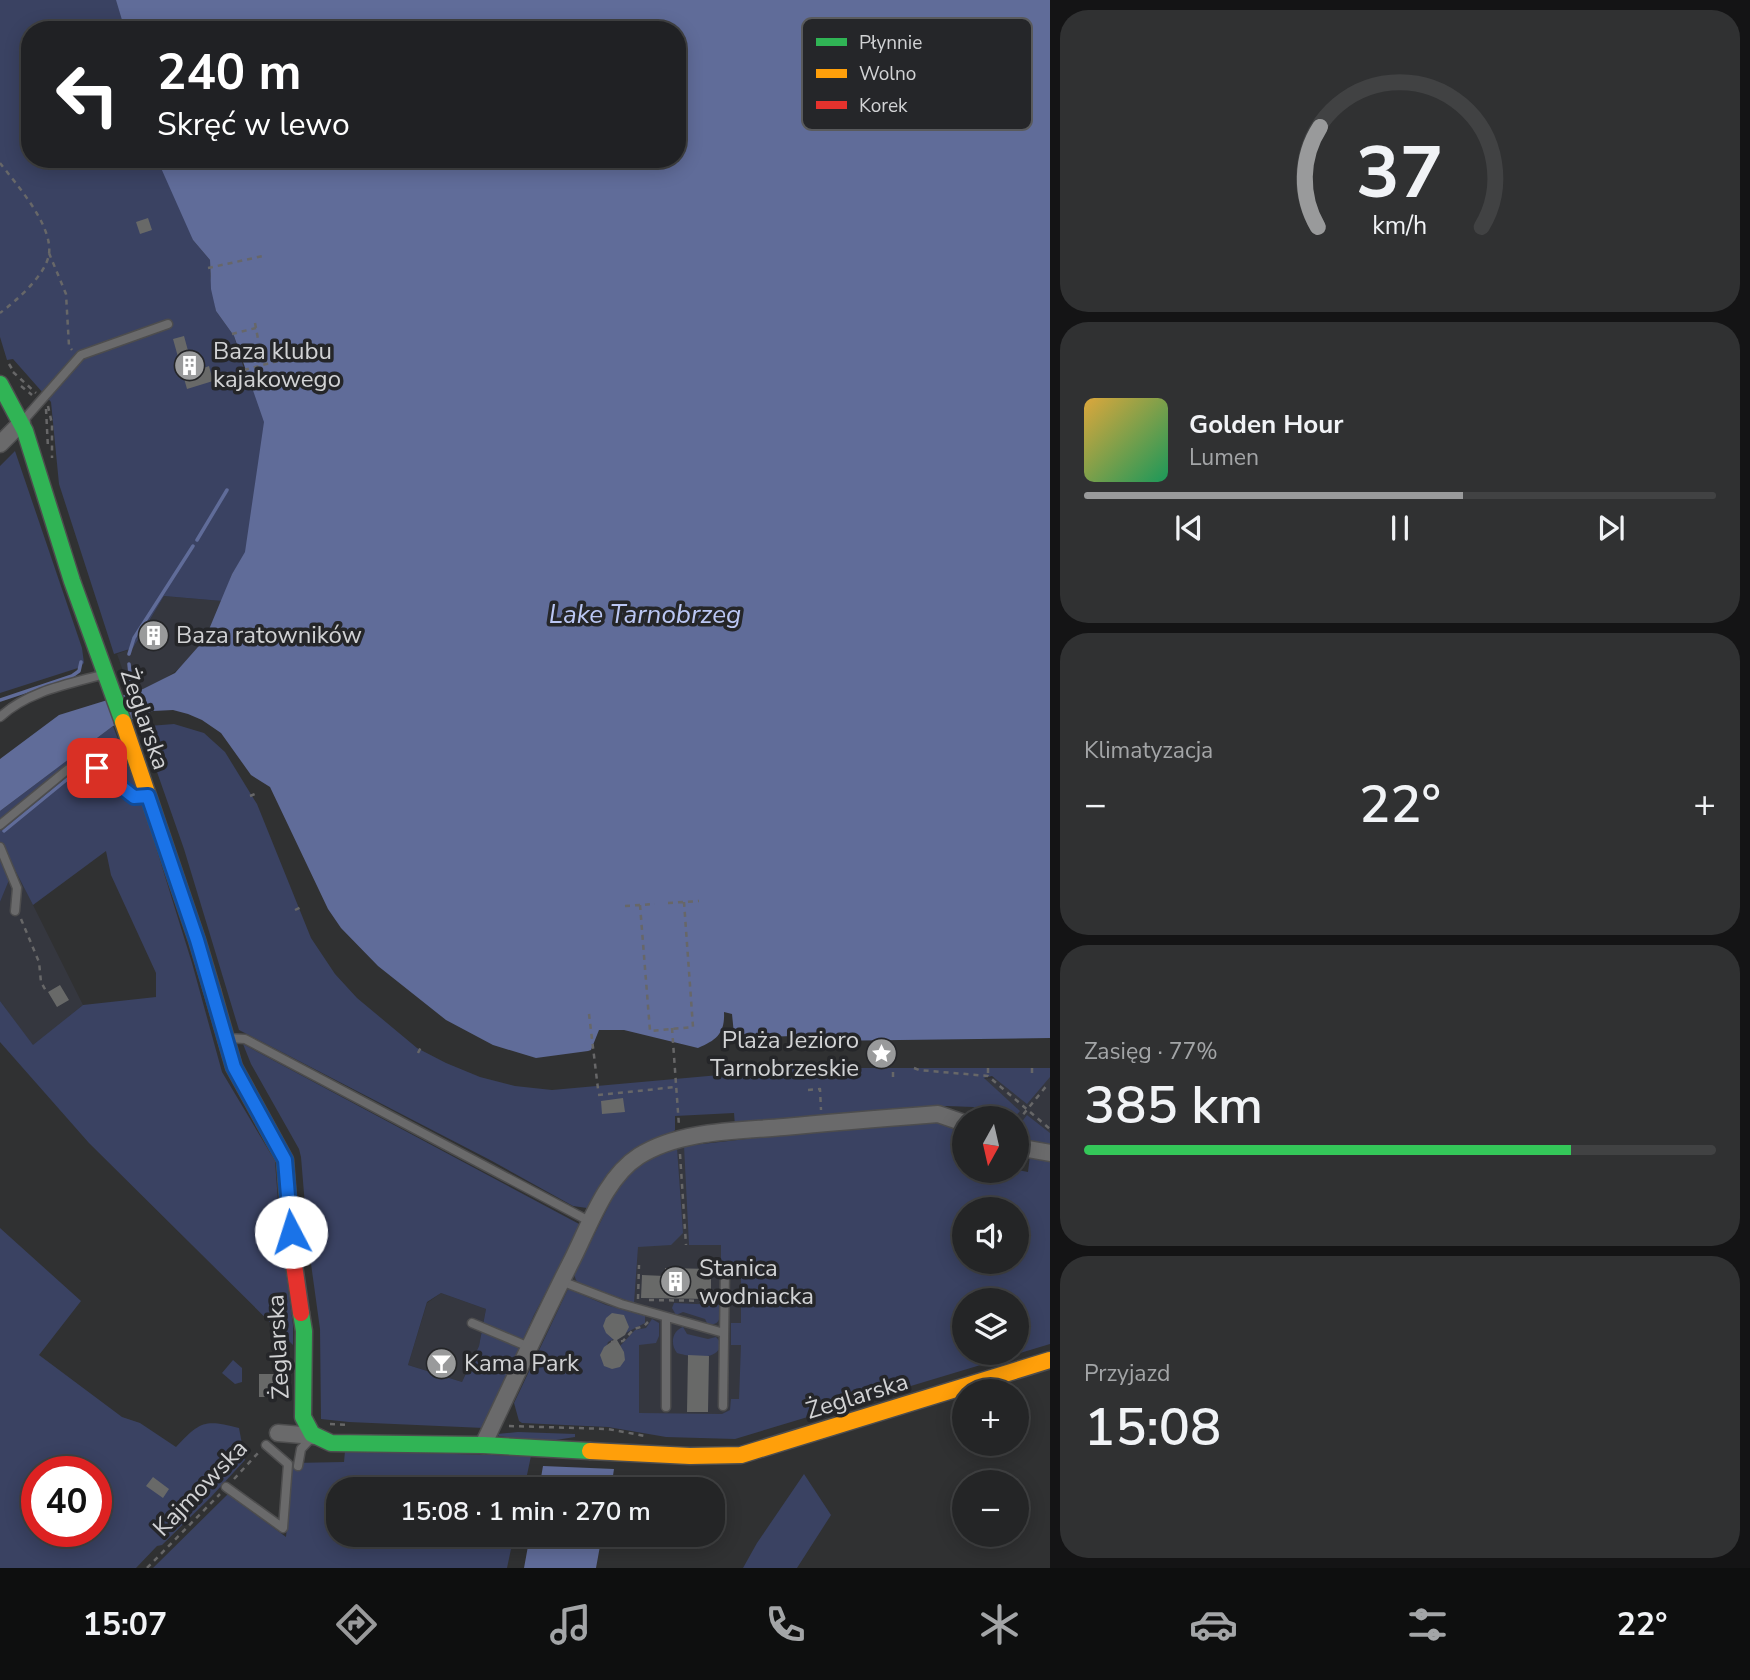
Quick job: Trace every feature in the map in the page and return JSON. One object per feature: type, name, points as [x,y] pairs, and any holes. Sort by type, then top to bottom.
[{"type":"street","name":"Żeglarska","points":[[2,381],[22,422],[72,580],[129,737],[197,940],[234,1067],[285,1160],[292,1251],[304,1331],[303,1417],[306,1427],[319,1430],[331,1443],[483,1445],[690,1456],[741,1455],[1050,1360]]},
{"type":"street","points":[[0,444],[22,422]]},
{"type":"street","points":[[483,1445],[591,1222],[622,1171],[637,1157],[680,1141],[739,1131],[938,1114],[952,1119]]},
{"type":"street","points":[[1029,1149],[1050,1153]]},
{"type":"street","points":[[272,1439],[319,1430]]},
{"type":"lane","points":[[22,422],[78,358],[168,324]]},
{"type":"lane","points":[[0,717],[33,696],[59,686],[107,680]]},
{"type":"lane","points":[[0,825],[78,763],[88,763],[97,768],[134,797],[148,796]]},
{"type":"lane","points":[[0,847],[17,888],[15,911]]},
{"type":"lane","points":[[225,1038],[246,1039],[591,1222]]},
{"type":"lane","points":[[723,1406],[725,1270]]},
{"type":"lane","points":[[561,1281],[621,1304],[724,1333]]},
{"type":"lane","points":[[666,1318],[666,1407]]},
{"type":"lane","points":[[472,1323],[529,1347]]},
{"type":"lane","points":[[298,1466],[305,1442],[319,1430]]},
{"type":"lane","points":[[226,1487],[283,1528],[288,1464],[272,1439]]},
{"type":"path","points":[[0,163],[34,207],[66,294],[69,346],[78,358]]},
{"type":"path","points":[[0,313],[29,287],[49,253]]},
{"type":"path","points":[[208,268],[263,256]]},
{"type":"path","points":[[255,323],[258,339]]},
{"type":"path","points":[[232,334],[256,328]]},
{"type":"path","points":[[244,370],[300,355]]},
{"type":"path","points":[[9,364],[38,394]]},
{"type":"path","points":[[2,381],[14,372]]},
{"type":"path","points":[[250,796],[257,793]]},
{"type":"path","points":[[668,903],[699,901]]},
{"type":"path","points":[[640,905],[650,1031],[693,1027],[684,902]]},
{"type":"path","points":[[625,906],[655,904]]},
{"type":"path","points":[[295,910],[301,907]]},
{"type":"path","points":[[15,911],[30,938],[46,992]]},
{"type":"path","points":[[589,1014],[598,1088]]},
{"type":"path","points":[[672,1028],[686,1245]]},
{"type":"path","points":[[418,1052],[421,1047]]},
{"type":"path","points":[[893,1077],[894,1068]]},
{"type":"path","points":[[914,1068],[988,1076],[1023,1106]]},
{"type":"path","points":[[988,1068],[988,1076]]},
{"type":"path","points":[[1032,1069],[1032,1074]]},
{"type":"path","points":[[751,1071],[752,1077]]},
{"type":"path","points":[[1029,1107],[1048,1084]]},
{"type":"path","points":[[598,1095],[676,1087]]},
{"type":"path","points":[[808,1090],[820,1090],[822,1124]]},
{"type":"path","points":[[1029,1111],[1050,1129]]},
{"type":"path","points":[[639,1265],[638,1300],[724,1301]]},
{"type":"path","points":[[611,1342],[624,1341],[634,1329],[644,1326],[648,1321]]},
{"type":"path","points":[[319,1430],[356,1425]]},
{"type":"path","points":[[491,1428],[520,1425],[595,1429],[649,1436]]},
{"type":"path","name":"Kajmowska","points":[[146,1568],[272,1439]]},
{"type":"shaded area","points":[[0,0],[150,0],[153,21],[21,21],[21,168],[177,168],[193,240],[210,260],[216,311],[234,336],[247,379],[301,465],[232,574],[222,601],[164,596],[133,648],[114,654],[59,484],[51,402],[13,359],[7,360],[0,337]]},
{"type":"shaded area","points":[[15,451],[82,648],[84,663],[78,668],[0,693],[0,466]]},
{"type":"shaded area","points":[[164,596],[222,601],[205,639],[183,666],[157,684],[131,694],[117,654],[133,648]]},
{"type":"shaded area","points":[[174,724],[204,733],[225,752],[257,804],[311,938],[335,974],[357,998],[417,1048],[480,1077],[515,1086],[552,1090],[799,1068],[1050,1068],[1050,1077],[1027,1104],[992,1076],[984,1078],[1015,1106],[947,1106],[735,1126],[734,1113],[675,1116],[675,1130],[594,1204],[587,1208],[573,1206],[239,1030],[184,849],[143,732],[149,726]]},
{"type":"shaded area","points":[[113,726],[143,806],[192,963],[222,1072],[275,1161],[293,1345],[89,1143],[0,1042],[0,1001],[33,1045],[83,1005],[156,997],[156,973],[111,875],[106,851],[33,905],[14,868],[0,902],[0,811]]},
{"type":"shaded area","points":[[14,867],[83,1005],[33,1046],[0,1001],[0,902]]},
{"type":"shaded area","points":[[243,1044],[581,1225],[534,1315],[484,1428],[321,1419],[320,1329],[308,1242],[301,1157]],"holes":[[[441,1293],[486,1309],[479,1346],[462,1382],[408,1365],[427,1302]]]},
{"type":"shaded area","points":[[1050,1077],[1050,1144],[1029,1141],[1029,1106],[1013,1106],[982,1079]]},
{"type":"shaded area","points":[[1029,1117],[1050,1133],[1050,1146],[1029,1142]]},
{"type":"shaded area","points":[[932,1118],[952,1124],[952,1183],[1029,1183],[1030,1155],[1050,1157],[1050,1344],[1029,1350],[1029,1288],[952,1288],[952,1365],[980,1365],[735,1439],[666,1437],[608,1427],[519,1421],[514,1403],[568,1289],[606,1305],[645,1316],[645,1323],[607,1345],[620,1346],[635,1330],[646,1328],[652,1319],[659,1323],[656,1343],[639,1345],[639,1413],[722,1414],[730,1410],[731,1399],[739,1399],[741,1345],[731,1345],[731,1323],[741,1323],[741,1266],[721,1266],[721,1245],[689,1245],[684,1146]]},
{"type":"shaded area","points":[[753,1141],[746,1412],[736,1423],[521,1421],[517,1398],[576,1274],[677,1148]]},
{"type":"shaded area","points":[[677,1148],[683,1233],[671,1245],[638,1247],[634,1303],[577,1282],[574,1275],[619,1185],[643,1159]]},
{"type":"shaded area","points":[[0,1228],[81,1301],[39,1355],[122,1417],[140,1423],[176,1447],[204,1424],[239,1428],[245,1460],[211,1497],[136,1568],[0,1568]]},
{"type":"shaded area","points":[[441,1293],[486,1309],[479,1346],[462,1382],[408,1365],[427,1303]]},
{"type":"shaded area","points":[[674,1303],[719,1305],[720,1318],[717,1323],[711,1324],[705,1319],[683,1312],[676,1315],[672,1308]]},
{"type":"shaded area","points":[[683,1327],[687,1334],[708,1339],[716,1337],[721,1343],[719,1349],[710,1356],[703,1357],[677,1353],[673,1338],[676,1331]]},
{"type":"shaded area","points":[[233,1360],[242,1368],[242,1382],[235,1384],[222,1373]]},
{"type":"shaded area","points":[[497,1434],[575,1434],[575,1437],[543,1442]]},
{"type":"shaded area","points":[[345,1451],[531,1456],[527,1477],[326,1477],[326,1547],[511,1547],[507,1568],[153,1568],[228,1494],[286,1537],[293,1463],[344,1462]]},
{"type":"shaded area","points":[[804,1474],[831,1515],[797,1568],[743,1568],[757,1543]]},
{"type":"water","name":"Lake Tarnobrzeg","points":[[116,0],[1050,0],[1050,1038],[822,1041],[794,1036],[737,1038],[734,1034],[732,1014],[724,1012],[721,1031],[710,1042],[698,1048],[624,1030],[599,1030],[591,1050],[588,1051],[536,1058],[493,1045],[446,1020],[378,966],[341,928],[328,909],[270,787],[251,775],[221,733],[202,720],[173,710],[153,711],[113,726],[0,811],[0,759],[59,715],[143,689],[175,673],[205,639],[232,574],[245,552],[264,422],[234,336],[216,311],[211,289],[210,260],[193,240],[161,168],[686,168],[686,21],[122,21]]},
{"type":"water","points":[[543,1466],[614,1469],[613,1477],[541,1477]]},
{"type":"water","points":[[528,1547],[600,1547],[596,1568],[524,1568]]},
{"type":"building","points":[[148,218],[152,230],[140,234],[136,222]]},
{"type":"building","points":[[184,336],[190,358],[198,356],[201,369],[209,366],[213,381],[187,389],[173,339]]},
{"type":"building","points":[[60,985],[69,1000],[57,1007],[48,992]]},
{"type":"building","points":[[623,1098],[625,1112],[602,1114],[601,1101]]},
{"type":"building","name":"Stanica wodniacka","points":[[665,1268],[711,1269],[711,1299],[641,1298],[642,1275],[665,1276]]},
{"type":"building","points":[[612,1313],[624,1315],[629,1327],[625,1335],[617,1340],[625,1360],[620,1367],[612,1369],[604,1366],[600,1355],[604,1347],[614,1340],[603,1326]]},
{"type":"building","points":[[434,1352],[451,1357],[447,1369],[440,1372],[433,1370],[430,1364]]},
{"type":"building","points":[[688,1355],[709,1356],[708,1412],[687,1412]]},
{"type":"building","points":[[259,1374],[274,1374],[274,1397],[259,1397]]},
{"type":"building","points":[[153,1477],[169,1489],[163,1498],[146,1486]]},
{"type":"waterway","points":[[197,540],[227,490]]},
{"type":"waterway","points":[[129,654],[134,638],[193,546]]},
{"type":"waterway","points":[[0,700],[72,676],[79,671],[81,662]]},
{"type":"waterway","points":[[129,664],[132,693]]},
{"type":"waterway","points":[[4,831],[76,772]]},
{"type":"traffic: fast","points":[[0,384],[25,431],[72,581],[123,722]]},
{"type":"traffic: fast","points":[[301,1313],[304,1331],[303,1417],[312,1434],[331,1443],[483,1445],[590,1451]]},
{"type":"traffic: slow","points":[[123,722],[212,990]]},
{"type":"traffic: slow","points":[[590,1451],[690,1456],[741,1455],[1050,1360]]},
{"type":"traffic: jam","points":[[212,990],[234,1067],[285,1160],[292,1251],[301,1313]]},
{"type":"place","name":"Baza klubu kajakowego","points":[[190,365]]},
{"type":"place","name":"Baza ratowników","points":[[153,635]]},
{"type":"place","name":"Plaża Jezioro Tarnobrzeskie","points":[[882,1054]]},
{"type":"place","name":"Stanica wodniacka","points":[[676,1282]]},
{"type":"place","name":"Kama Park","points":[[441,1363]]},
{"type":"route","points":[[97,768],[134,797],[148,796],[197,940],[234,1067],[285,1160],[291,1232]]}]
